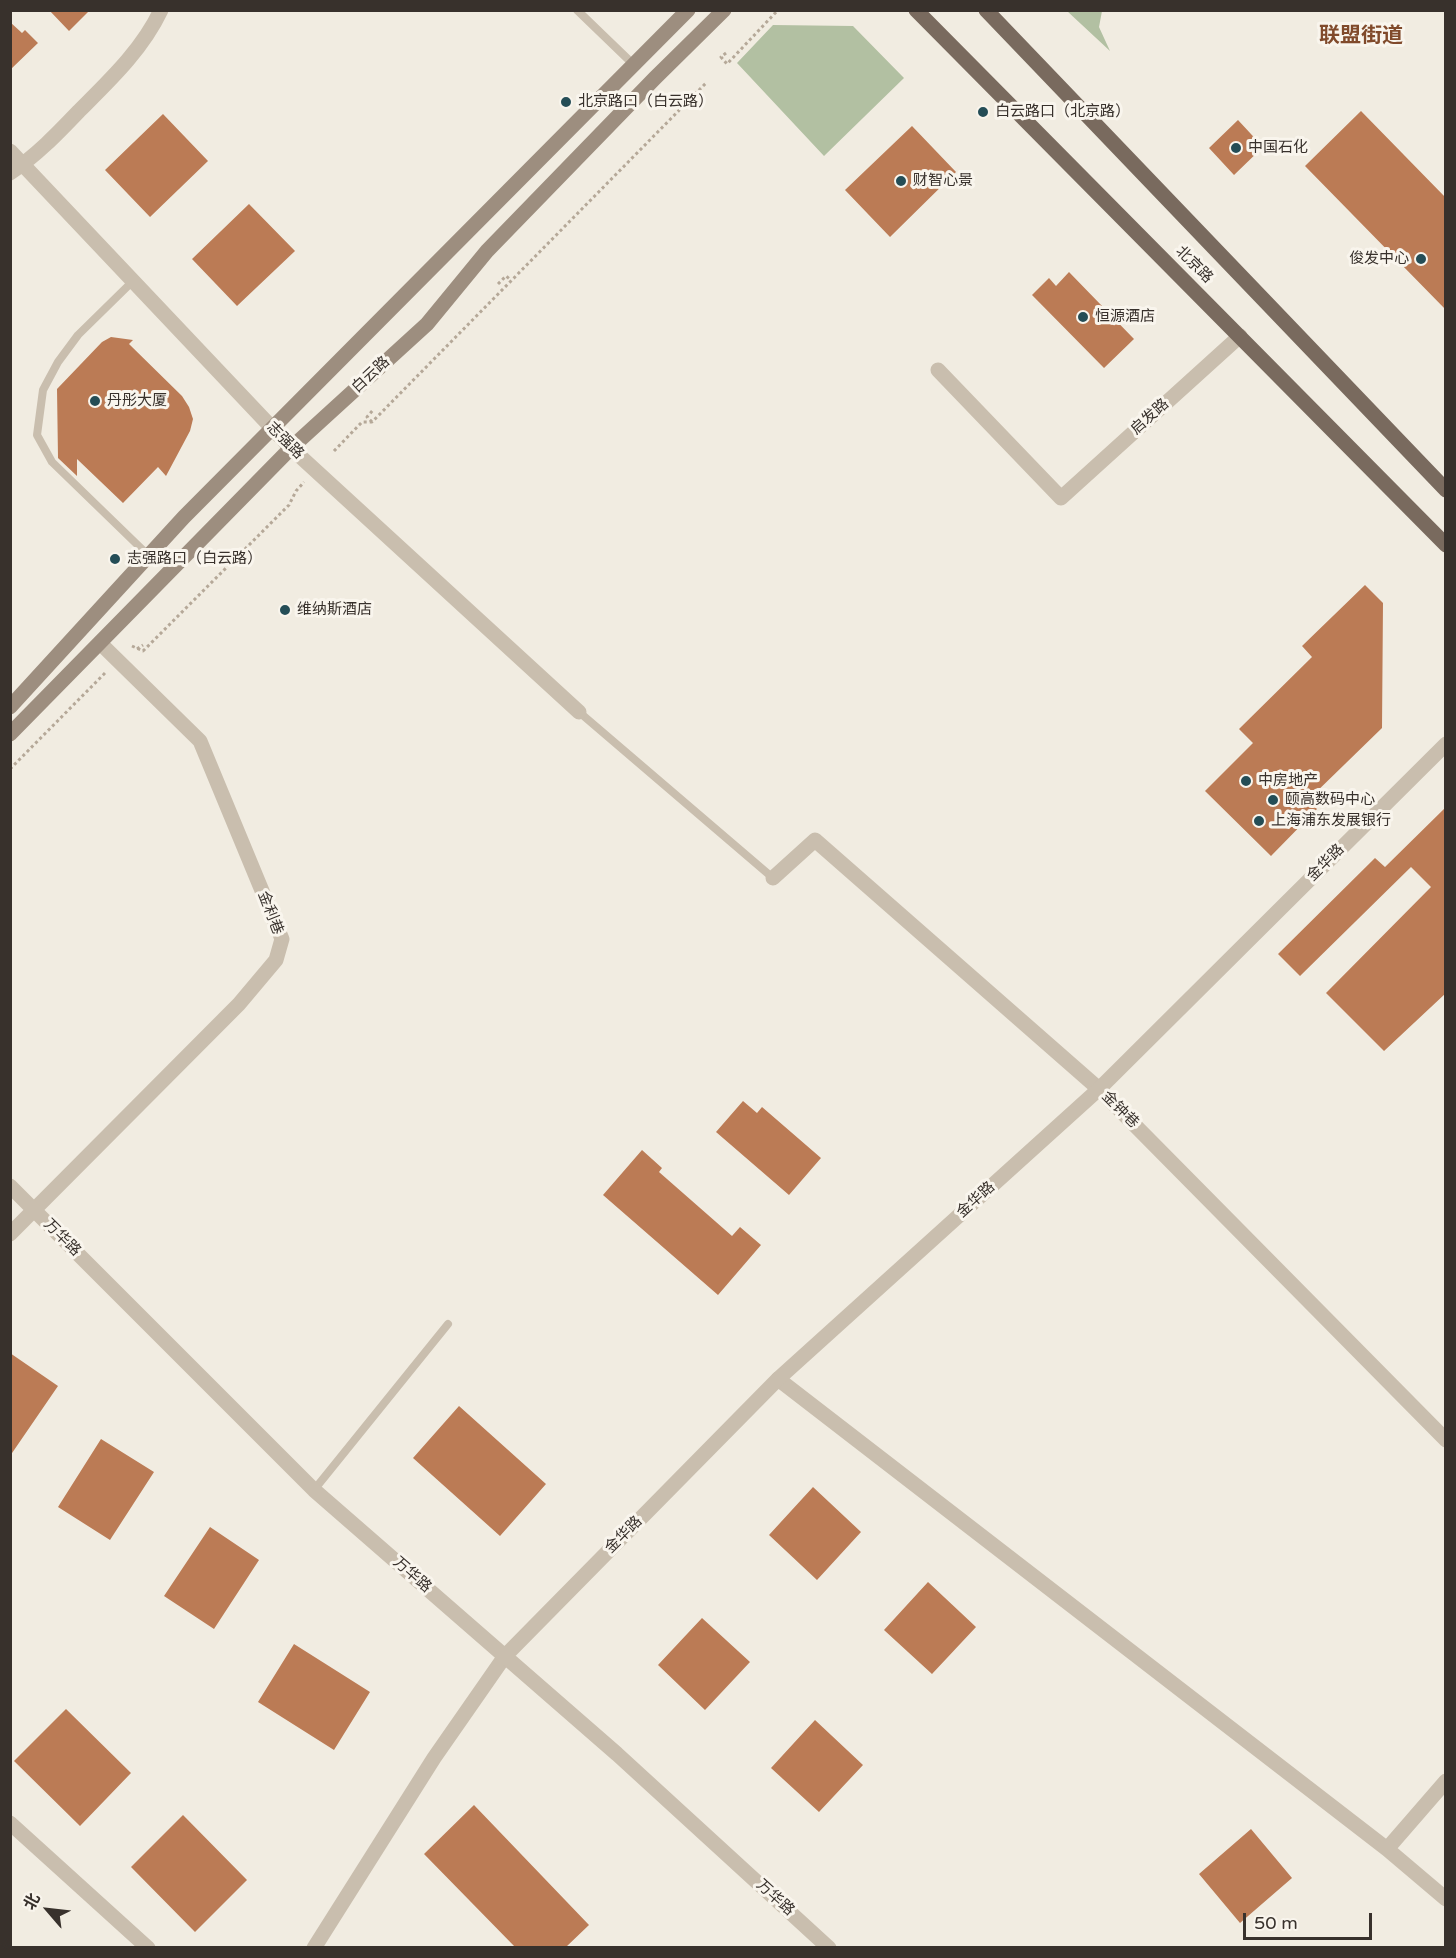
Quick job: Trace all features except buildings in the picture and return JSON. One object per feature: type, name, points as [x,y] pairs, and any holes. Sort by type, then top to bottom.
[{"type":"main road","points":[[10,707],[184,517],[688,10]]},
{"type":"main road","name":"白云路","points":[[10,734],[291,448],[427,324],[487,251],[724,10]]},
{"type":"main road","name":"北京路","points":[[916,10],[1446,545]]},
{"type":"main road","name":"北京路","points":[[986,10],[1446,490]]},
{"type":"street","points":[[17,169],[127,63],[155,24],[161,10]]},
{"type":"street","name":"志强路","points":[[10,151],[17,169],[133,281],[291,448],[579,712]]},
{"type":"street","name":"启发路","points":[[938,370],[1061,498],[1240,336]]},
{"type":"street","name":"金利巷","points":[[10,1234],[239,1004],[276,960],[282,939],[200,741],[100,643]]},
{"type":"street","name":"金华路","points":[[314,1947],[434,1758],[505,1656],[778,1379],[1099,1089],[1446,744]]},
{"type":"street","name":"金钟巷","points":[[773,878],[815,840],[1099,1089],[1446,1440]]},
{"type":"street","name":"万华路","points":[[10,1186],[314,1490],[617,1754],[829,1947]]},
{"type":"street","points":[[778,1379],[1387,1849],[1446,1899]]},
{"type":"street","points":[[1387,1849],[1446,1781]]},
{"type":"street","points":[[10,1823],[148,1947]]},
{"type":"lane","points":[[577,10],[634,65]]},
{"type":"lane","points":[[133,281],[78,335],[58,362],[43,390],[37,435],[52,462],[148,556]]},
{"type":"lane","points":[[579,712],[773,878]]},
{"type":"lane","points":[[314,1490],[448,1324]]},
{"type":"path","points":[[726,53],[721,57],[727,64],[778,10]]},
{"type":"path","points":[[334,451],[362,422],[372,422],[707,82]]},
{"type":"path","points":[[678,101],[683,106]]},
{"type":"path","points":[[498,284],[506,276],[512,280]]},
{"type":"path","points":[[372,422],[366,417],[373,411]]},
{"type":"path","points":[[132,646],[143,651],[289,505],[296,491],[305,482]]},
{"type":"path","points":[[137,649],[143,645]]},
{"type":"path","points":[[10,770],[107,671]]},
{"type":"green space","points":[[1067,11],[1102,11],[1099,27],[1110,51]]},
{"type":"green space","points":[[773,25],[853,26],[904,78],[824,156],[737,63]]},
{"type":"place","name":"北京路口（白云路）","points":[[566,102]]},
{"type":"place","name":"白云路口（北京路）","points":[[983,112]]},
{"type":"place","name":"中国石化","points":[[1236,148]]},
{"type":"place","name":"财智心景","points":[[901,181]]},
{"type":"place","name":"俊发中心","points":[[1421,259]]},
{"type":"place","name":"恒源酒店","points":[[1083,317]]},
{"type":"place","name":"丹彤大厦","points":[[95,401]]},
{"type":"place","name":"志强路口（白云路）","points":[[115,559]]},
{"type":"place","name":"维纳斯酒店","points":[[285,610]]},
{"type":"place","name":"中房地产","points":[[1246,781]]},
{"type":"place","name":"颐高数码中心","points":[[1273,800]]},
{"type":"place","name":"上海浦东发展银行","points":[[1259,821]]},
{"type":"district","name":"联盟街道","points":[[1361,36]]}]
